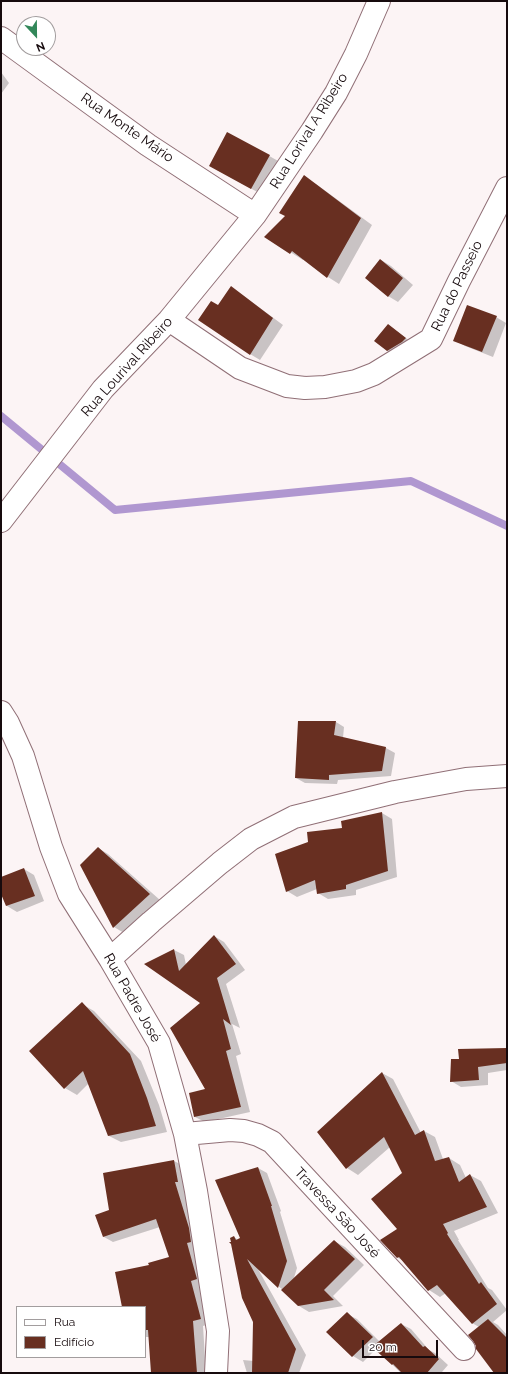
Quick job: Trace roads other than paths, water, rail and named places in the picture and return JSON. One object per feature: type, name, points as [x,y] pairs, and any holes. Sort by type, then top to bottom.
[{"type":"street","name":"Rua Lorival A Ribeiro","points":[[255,215],[336,93],[356,54],[379,1]]},
{"type":"street","name":"Rua Monte Mário","points":[[1,38],[148,145],[255,215]]},
{"type":"street","name":"Rua do Passeio","points":[[169,320],[240,368],[281,384],[305,388],[325,388],[356,381],[374,374],[431,339],[507,188]]},
{"type":"street","name":"Rua Lourival Ribeiro","points":[[1,521],[103,389],[169,320],[255,215]]},
{"type":"street","name":"Rua Padre José","points":[[1,712],[8,723],[23,756],[52,847],[69,894],[110,959],[159,1043],[185,1134],[196,1191],[218,1331],[216,1373]]},
{"type":"street","points":[[110,959],[156,917],[238,849],[251,839],[294,817],[395,792],[466,779],[507,776]]},
{"type":"street","name":"Travessa São José","points":[[185,1134],[230,1130],[244,1131],[258,1135],[272,1142],[464,1349]]},
{"type":"waterway","points":[[1,416],[115,510],[411,481],[507,526]]}]
